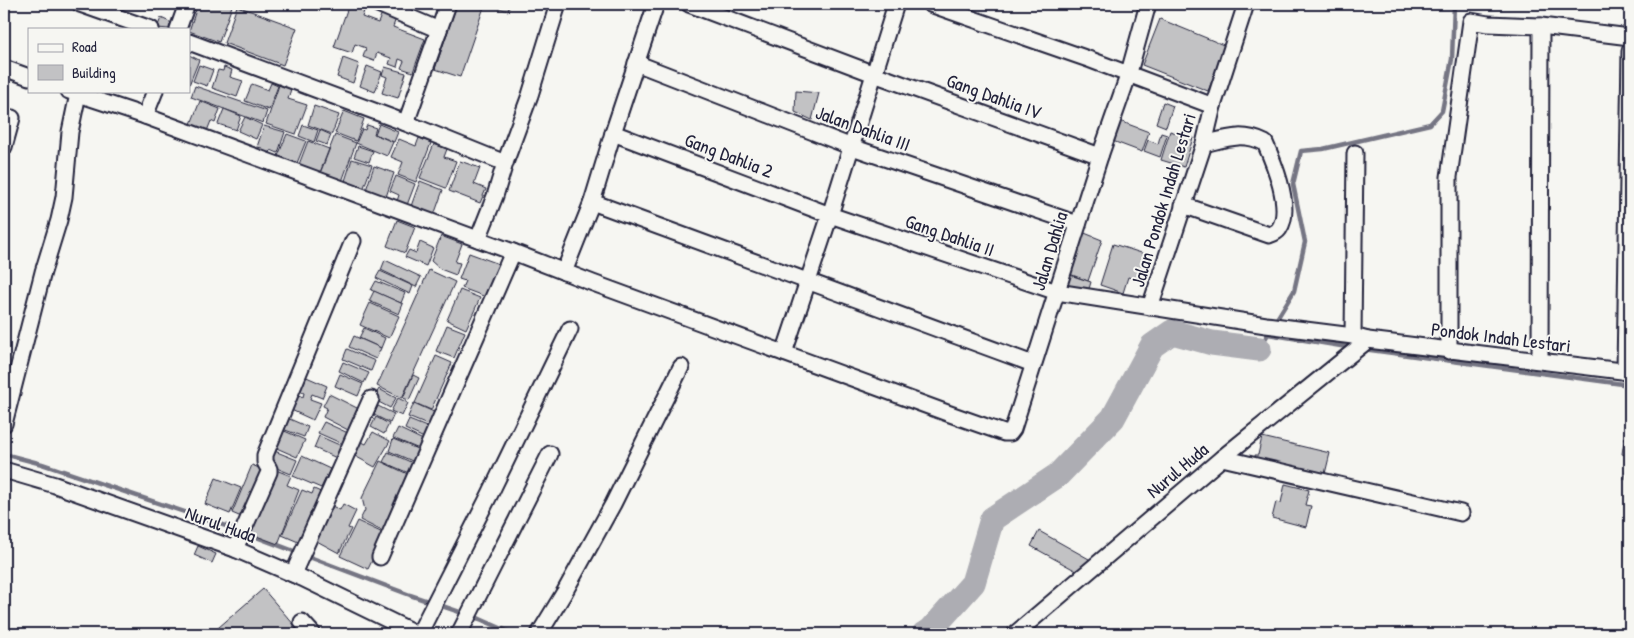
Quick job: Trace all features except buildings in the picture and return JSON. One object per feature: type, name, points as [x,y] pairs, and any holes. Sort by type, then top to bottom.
[{"type":"street","points":[[80,4],[148,28]]},
{"type":"street","points":[[178,28],[187,4]]},
{"type":"street","points":[[378,4],[439,30]]},
{"type":"street","points":[[406,123],[448,4]]},
{"type":"street","points":[[478,239],[530,95],[558,4]]},
{"type":"street","points":[[564,272],[592,202],[656,4]]},
{"type":"street","name":"Gang Dahlia IV","points":[[690,4],[874,74],[1100,156]]},
{"type":"street","points":[[4,424],[64,197],[74,93],[145,116],[784,353],[852,147],[896,4]]},
{"type":"street","name":"Jalan Pondok Indah Lestari","points":[[930,4],[1091,60],[1128,76],[1213,106],[1204,144],[1150,306]]},
{"type":"street","name":"Jalan Dahlia","points":[[784,353],[1004,433],[1010,433],[1013,429],[1100,156],[1128,76],[1148,4]]},
{"type":"street","points":[[1213,106],[1246,4]]},
{"type":"street","points":[[1449,351],[1449,177],[1471,21],[1542,26],[1630,37]]},
{"type":"street","points":[[1540,360],[1542,26]]},
{"type":"street","points":[[190,42],[406,123],[505,164]]},
{"type":"street","points":[[1628,372],[1630,52]]},
{"type":"street","name":"Jalan Dahlia III","points":[[636,63],[852,147],[1078,224]]},
{"type":"street","points":[[4,68],[28,77]]},
{"type":"street","points":[[145,116],[155,92]]},
{"type":"street","points":[[4,147],[12,118]]},
{"type":"street","name":"Gang Dahlia 2","points":[[613,133],[830,215]]},
{"type":"street","points":[[1183,205],[1269,235],[1278,231],[1284,218],[1282,188],[1265,143],[1253,137],[1238,136],[1204,144]]},
{"type":"street","points":[[1353,336],[1356,153]]},
{"type":"street","points":[[592,202],[1033,364]]},
{"type":"street","name":"Gang Dahlia II","points":[[830,215],[1057,292],[1266,325]]},
{"type":"street","points":[[237,545],[269,472],[265,462],[265,455],[353,242]]},
{"type":"street","points":[[380,557],[513,252]]},
{"type":"street","name":"Pondok Indah Lestari","points":[[1266,325],[1449,351],[1540,360],[1628,372]]},
{"type":"street","points":[[418,634],[442,592],[570,329]]},
{"type":"street","name":"Nurul Huda","points":[[1015,634],[1222,458],[1368,340]]},
{"type":"street","points":[[539,634],[613,504],[682,367]]},
{"type":"street","points":[[295,571],[371,400]]},
{"type":"street","points":[[459,634],[550,454]]},
{"type":"street","points":[[1222,458],[1461,513]]},
{"type":"street","name":"Nurul Huda","points":[[4,470],[237,545],[295,571],[418,634]]},
{"type":"street","points":[[302,622],[312,634]]},
{"type":"waterway","points":[[1275,322],[1294,291],[1305,242],[1293,184],[1301,151],[1323,149],[1430,124],[1442,111],[1452,59],[1454,4]]},
{"type":"waterway","points":[[1259,349],[1271,329]]},
{"type":"waterway","points":[[924,634],[930,631],[973,583],[992,519],[1058,475],[1113,418],[1152,346],[1172,332],[1212,343],[1259,349]]},
{"type":"waterway","points":[[1268,334],[1353,348]]},
{"type":"waterway","points":[[1363,349],[1630,385]]},
{"type":"waterway","points":[[4,454],[42,464],[238,530],[410,595],[480,619],[514,634]]}]
